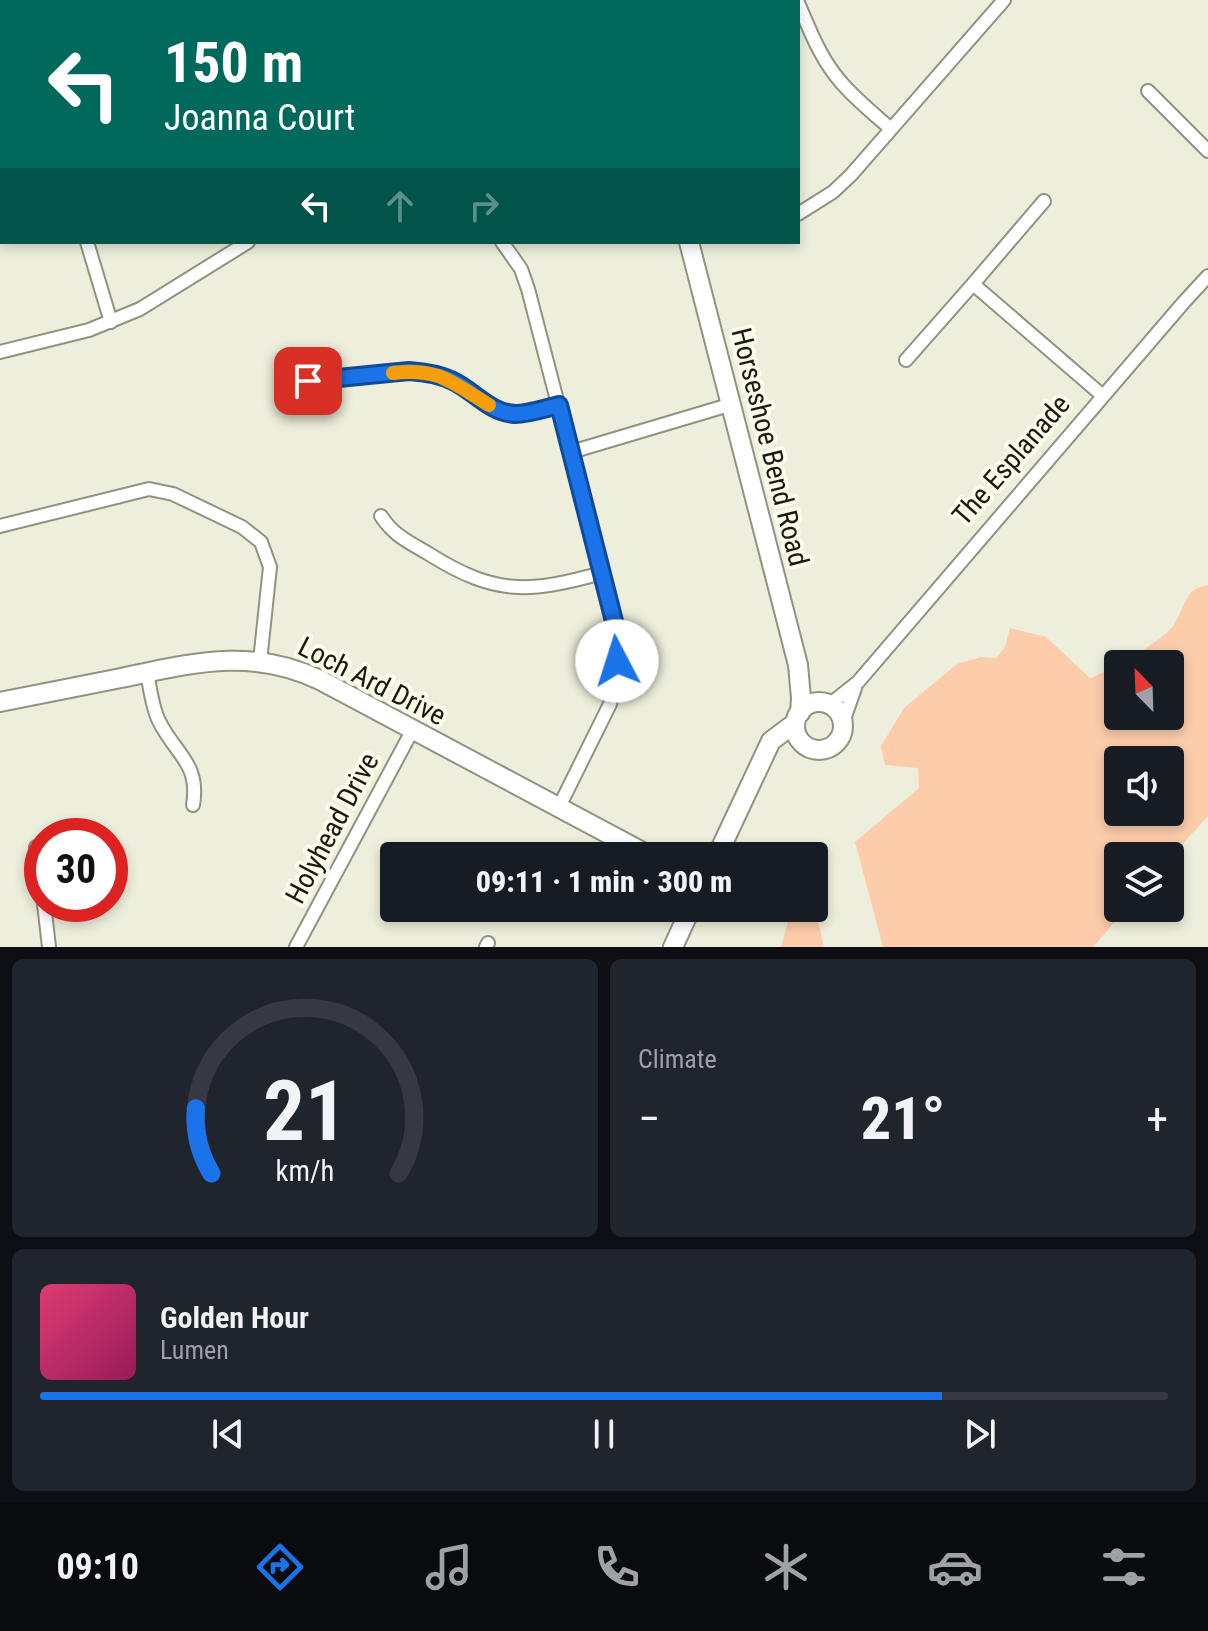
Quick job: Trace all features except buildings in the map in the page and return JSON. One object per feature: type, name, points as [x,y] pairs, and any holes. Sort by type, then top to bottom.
[{"type":"street","points":[[800,213],[833,192],[1004,0]]},
{"type":"street","points":[[800,7],[819,50],[834,74],[891,129]]},
{"type":"street","points":[[1148,91],[1208,151]]},
{"type":"street","points":[[906,360],[1044,201]]},
{"type":"street","points":[[88,244],[111,322]]},
{"type":"street","points":[[0,352],[111,322],[140,309],[245,244]]},
{"type":"street","points":[[503,244],[521,269],[528,289],[602,573],[617,644],[615,682],[602,724],[558,809]]},
{"type":"street","name":"Horseshoe Bend Road","points":[[689,244],[798,665],[801,685],[797,718]]},
{"type":"street","name":"The Esplanade","points":[[823,703],[858,682],[1208,276]]},
{"type":"street","points":[[973,284],[1103,396]]},
{"type":"street","points":[[308,381],[425,372],[455,382],[487,405],[515,414],[559,405]]},
{"type":"street","points":[[571,452],[729,405]]},
{"type":"street","points":[[0,526],[149,489],[173,494],[242,527],[261,542],[270,567],[260,661]]},
{"type":"street","points":[[381,516],[391,531],[451,568],[507,588],[536,588],[602,573]]},
{"type":"street","name":"Loch Ard Drive","points":[[0,702],[203,661],[260,661],[300,671],[623,842]]},
{"type":"street","name":"Horseshoe Bend Road","points":[[798,665],[823,703]]},
{"type":"street","points":[[147,672],[160,723],[183,753],[194,778],[193,805]]},
{"type":"street","name":"The Esplanade","points":[[843,722],[858,682]]},
{"type":"street","points":[[724,842],[771,741],[797,718],[823,703],[839,713],[843,722],[842,734],[832,746],[816,750],[796,742],[785,746],[757,773]]},
{"type":"street","points":[[797,718],[802,744]]},
{"type":"street","name":"Holyhead Drive","points":[[296,947],[412,731]]},
{"type":"street","points":[[46,922],[49,947]]},
{"type":"street","points":[[673,947],[685,922]]},
{"type":"shaded area","points":[[1208,585],[1208,816],[1184,843],[1104,842],[1104,922],[1115,922],[1093,947],[883,947],[855,842],[919,788],[918,768],[885,765],[881,746],[904,708],[957,664],[981,657],[996,658],[1005,647],[1010,628],[1046,637],[1090,678],[1104,672],[1104,730],[1184,730],[1184,650],[1143,650],[1169,631],[1194,590]]},
{"type":"shaded area","points":[[788,922],[818,922],[824,947],[781,947]]},
{"type":"slow traffic","points":[[393,373],[425,372],[439,376],[455,382],[489,405]]},
{"type":"route","points":[[308,381],[425,372],[455,382],[487,405],[515,414],[559,405],[615,625],[617,661]]}]
